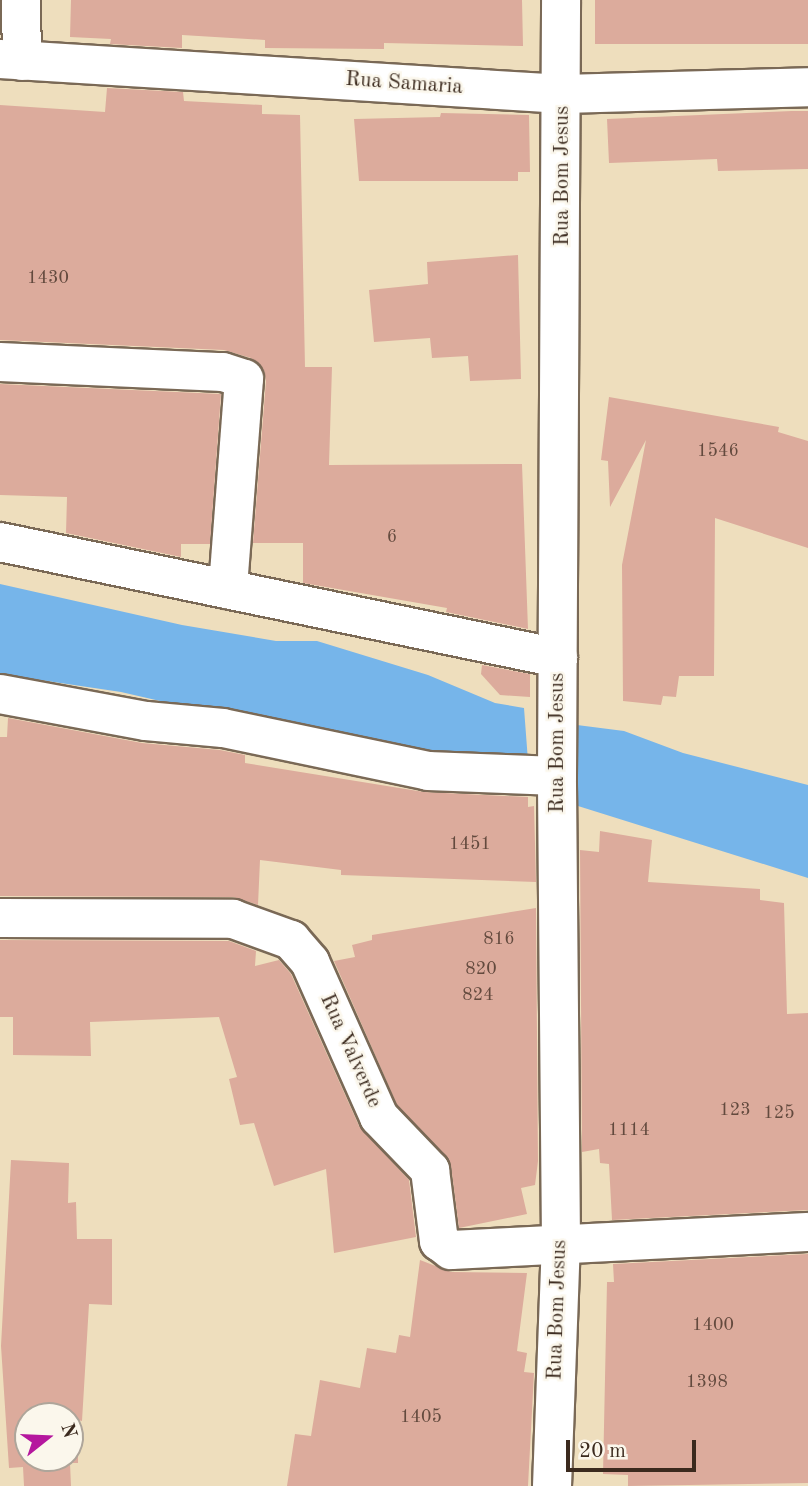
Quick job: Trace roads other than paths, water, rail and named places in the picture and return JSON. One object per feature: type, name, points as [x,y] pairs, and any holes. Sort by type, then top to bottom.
[{"type":"street","points":[[11,60],[21,0]]},
{"type":"street","name":"Rua Bom Jesus","points":[[552,1486],[561,1242],[557,776],[563,94],[561,0]]},
{"type":"street","name":"Rua Samaria","points":[[11,60],[563,94],[808,87]]},
{"type":"street","points":[[0,362],[223,372],[244,379],[229,589]]},
{"type":"street","points":[[0,542],[558,658]]},
{"type":"street","points":[[0,694],[146,721],[234,730],[428,771],[557,776]]},
{"type":"street","name":"Rua Valverde","points":[[0,918],[233,919],[290,940],[310,962],[379,1117],[430,1170],[439,1241],[459,1250],[561,1242],[808,1233]]},
{"type":"water","points":[[0,584],[182,625],[276,641],[317,641],[428,675],[495,703],[524,708],[528,761],[396,755],[121,692],[0,674]]},
{"type":"water","points":[[577,725],[624,731],[683,753],[808,785],[808,878],[578,806]]}]
